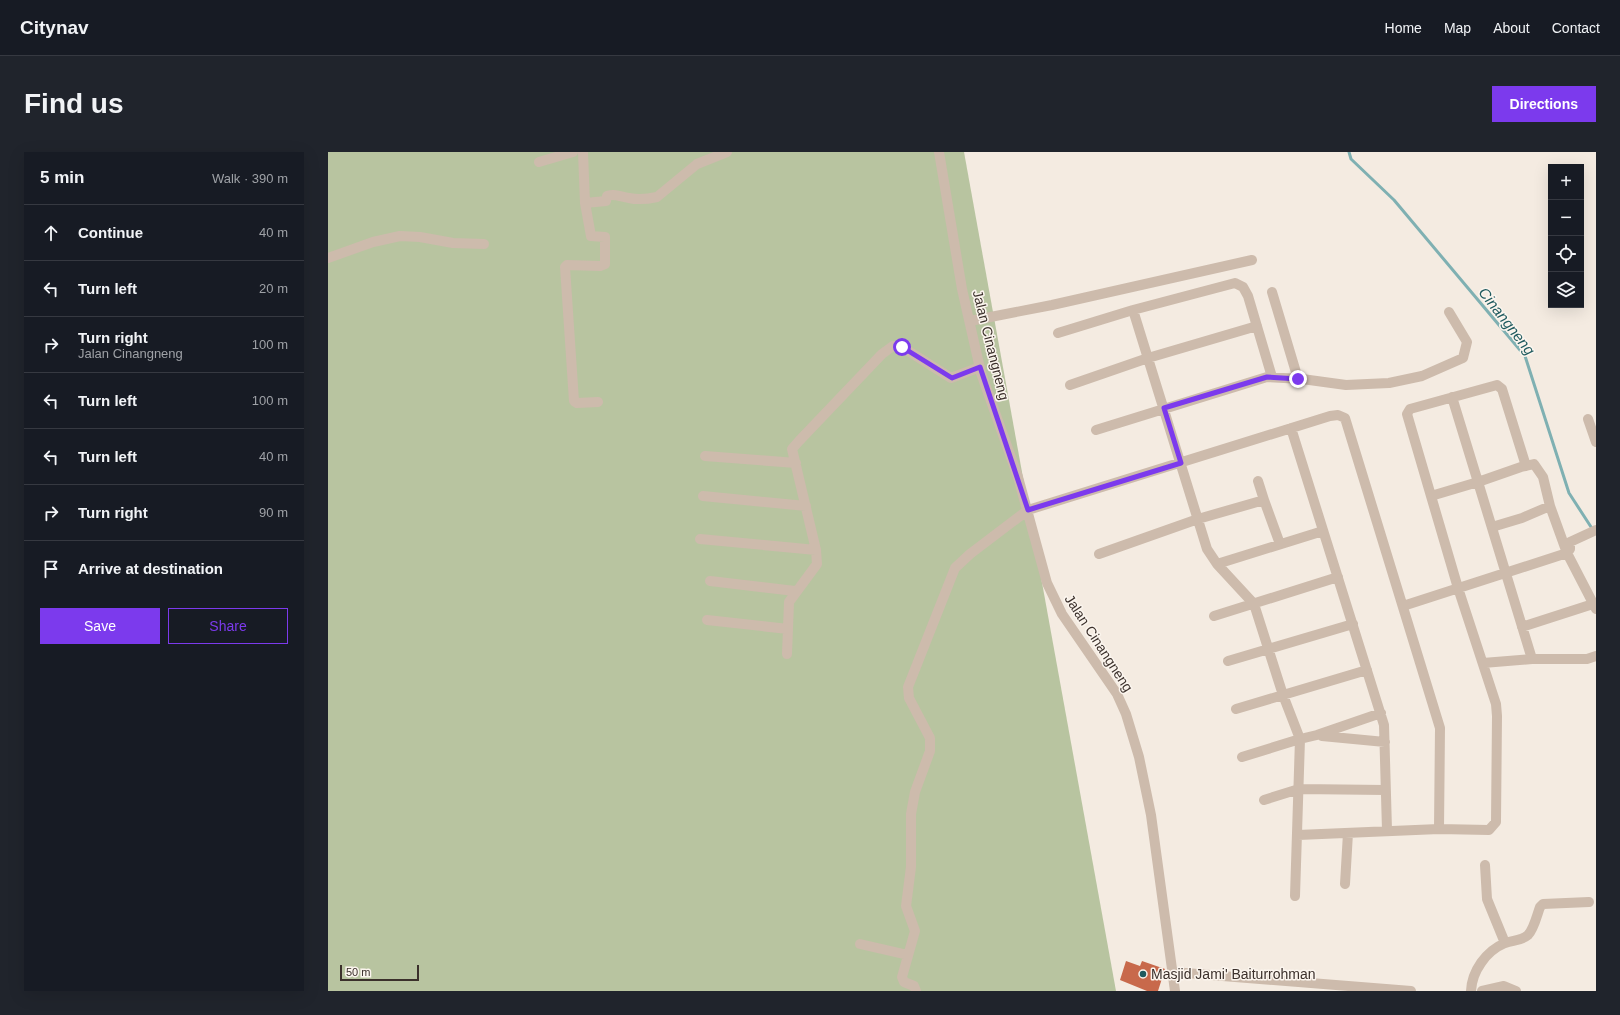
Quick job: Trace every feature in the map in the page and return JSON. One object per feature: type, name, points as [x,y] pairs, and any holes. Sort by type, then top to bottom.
[{"type":"street","points":[[539,162],[573,152]]},
{"type":"street","points":[[584,152],[584,203],[591,236],[604,237],[606,239],[606,260],[605,264],[600,266],[567,265],[565,267],[568,324],[574,401],[577,403],[598,402]]},
{"type":"street","points":[[584,203],[606,202],[607,196],[611,195],[650,199],[657,197],[697,164],[727,152]]},
{"type":"street","name":"Jalan Cinangneng","points":[[939,152],[962,289],[980,367],[1028,510],[1047,583],[1054,601],[1075,635],[1106,676],[1117,694],[1126,714],[1139,757],[1151,815],[1176,991]]},
{"type":"street","points":[[328,258],[373,242],[400,236],[420,237],[452,243],[484,244]]},
{"type":"street","points":[[970,321],[1052,305],[1252,260]]},
{"type":"street","points":[[1058,333],[1133,310],[1235,284],[1243,287],[1248,296],[1272,378]]},
{"type":"street","points":[[1272,292],[1298,379]]},
{"type":"street","points":[[1133,310],[1207,549],[1217,564],[1254,604],[1270,650],[1283,695],[1300,739],[1295,896]]},
{"type":"street","points":[[1096,430],[1267,377],[1346,385],[1389,383],[1422,376],[1463,358],[1467,342],[1449,312]]},
{"type":"street","points":[[1070,385],[1148,358],[1257,326]]},
{"type":"street","points":[[787,654],[789,602],[795,591],[817,564],[816,550],[792,449],[882,354],[893,346],[902,347],[952,378],[980,367]]},
{"type":"street","points":[[1298,835],[1387,830],[1489,830],[1496,822],[1496,704],[1484,663],[1458,588],[1407,414],[1410,409],[1452,396],[1497,385],[1502,389],[1526,466]]},
{"type":"street","points":[[1452,396],[1532,659]]},
{"type":"street","points":[[916,991],[914,986],[904,982],[902,977],[915,931],[906,906],[911,867],[911,814],[915,792],[930,751],[930,738],[909,698],[908,687],[955,568],[970,554],[1028,510],[1330,416],[1345,418],[1440,728],[1440,829]]},
{"type":"street","points":[[1588,419],[1596,442]]},
{"type":"street","points":[[1291,428],[1381,713],[1385,742],[1387,830]]},
{"type":"street","points":[[705,456],[796,463]]},
{"type":"street","points":[[1431,496],[1534,464],[1543,477],[1550,506],[1567,552],[1594,606],[1522,627]]},
{"type":"street","points":[[1258,481],[1280,544]]},
{"type":"street","points":[[703,496],[806,506]]},
{"type":"street","points":[[1099,554],[1198,519],[1264,500]]},
{"type":"street","points":[[1492,527],[1522,518],[1550,506]]},
{"type":"street","points":[[1403,606],[1567,552],[1570,549],[1570,542],[1577,537],[1596,530]]},
{"type":"street","points":[[1217,564],[1323,531]]},
{"type":"street","points":[[700,539],[816,550]]},
{"type":"street","points":[[1214,616],[1338,577]]},
{"type":"street","points":[[710,581],[795,591]]},
{"type":"street","points":[[706,620],[788,628]]},
{"type":"street","points":[[1228,661],[1270,650],[1353,624]]},
{"type":"street","points":[[1484,663],[1532,659],[1587,659],[1596,656]]},
{"type":"street","points":[[1236,710],[1368,670]]},
{"type":"street","points":[[1242,757],[1317,735],[1381,713]]},
{"type":"street","points":[[1317,735],[1385,742]]},
{"type":"street","points":[[1264,800],[1298,789],[1385,790]]},
{"type":"street","points":[[1345,884],[1348,833]]},
{"type":"street","points":[[1485,865],[1487,899],[1505,943]]},
{"type":"street","points":[[1471,991],[1477,968],[1485,958],[1505,943],[1524,938],[1530,934],[1540,907],[1543,904],[1589,902]]},
{"type":"street","points":[[860,944],[908,955]]},
{"type":"street","points":[[1173,972],[1411,991]]},
{"type":"street","points":[[1482,991],[1504,986],[1516,991]]},
{"type":"green space","points":[[328,152],[964,152],[1116,991],[328,991]]},
{"type":"building","name":"Masjid Jami' Baiturrohman","points":[[1126,961],[1140,966],[1142,961],[1165,969],[1158,991],[1147,991],[1120,980]]},
{"type":"waterway","name":"Cinangneng","points":[[1349,152],[1351,159],[1394,200],[1525,356],[1569,493],[1593,530]]},
{"type":"place","name":"Masjid Jami' Baiturrohman","points":[[1143,974]]},
{"type":"route","points":[[902,347],[952,378],[980,367],[994,412],[1018,476],[1028,510],[1181,463],[1164,408],[1267,377],[1298,379]]}]
